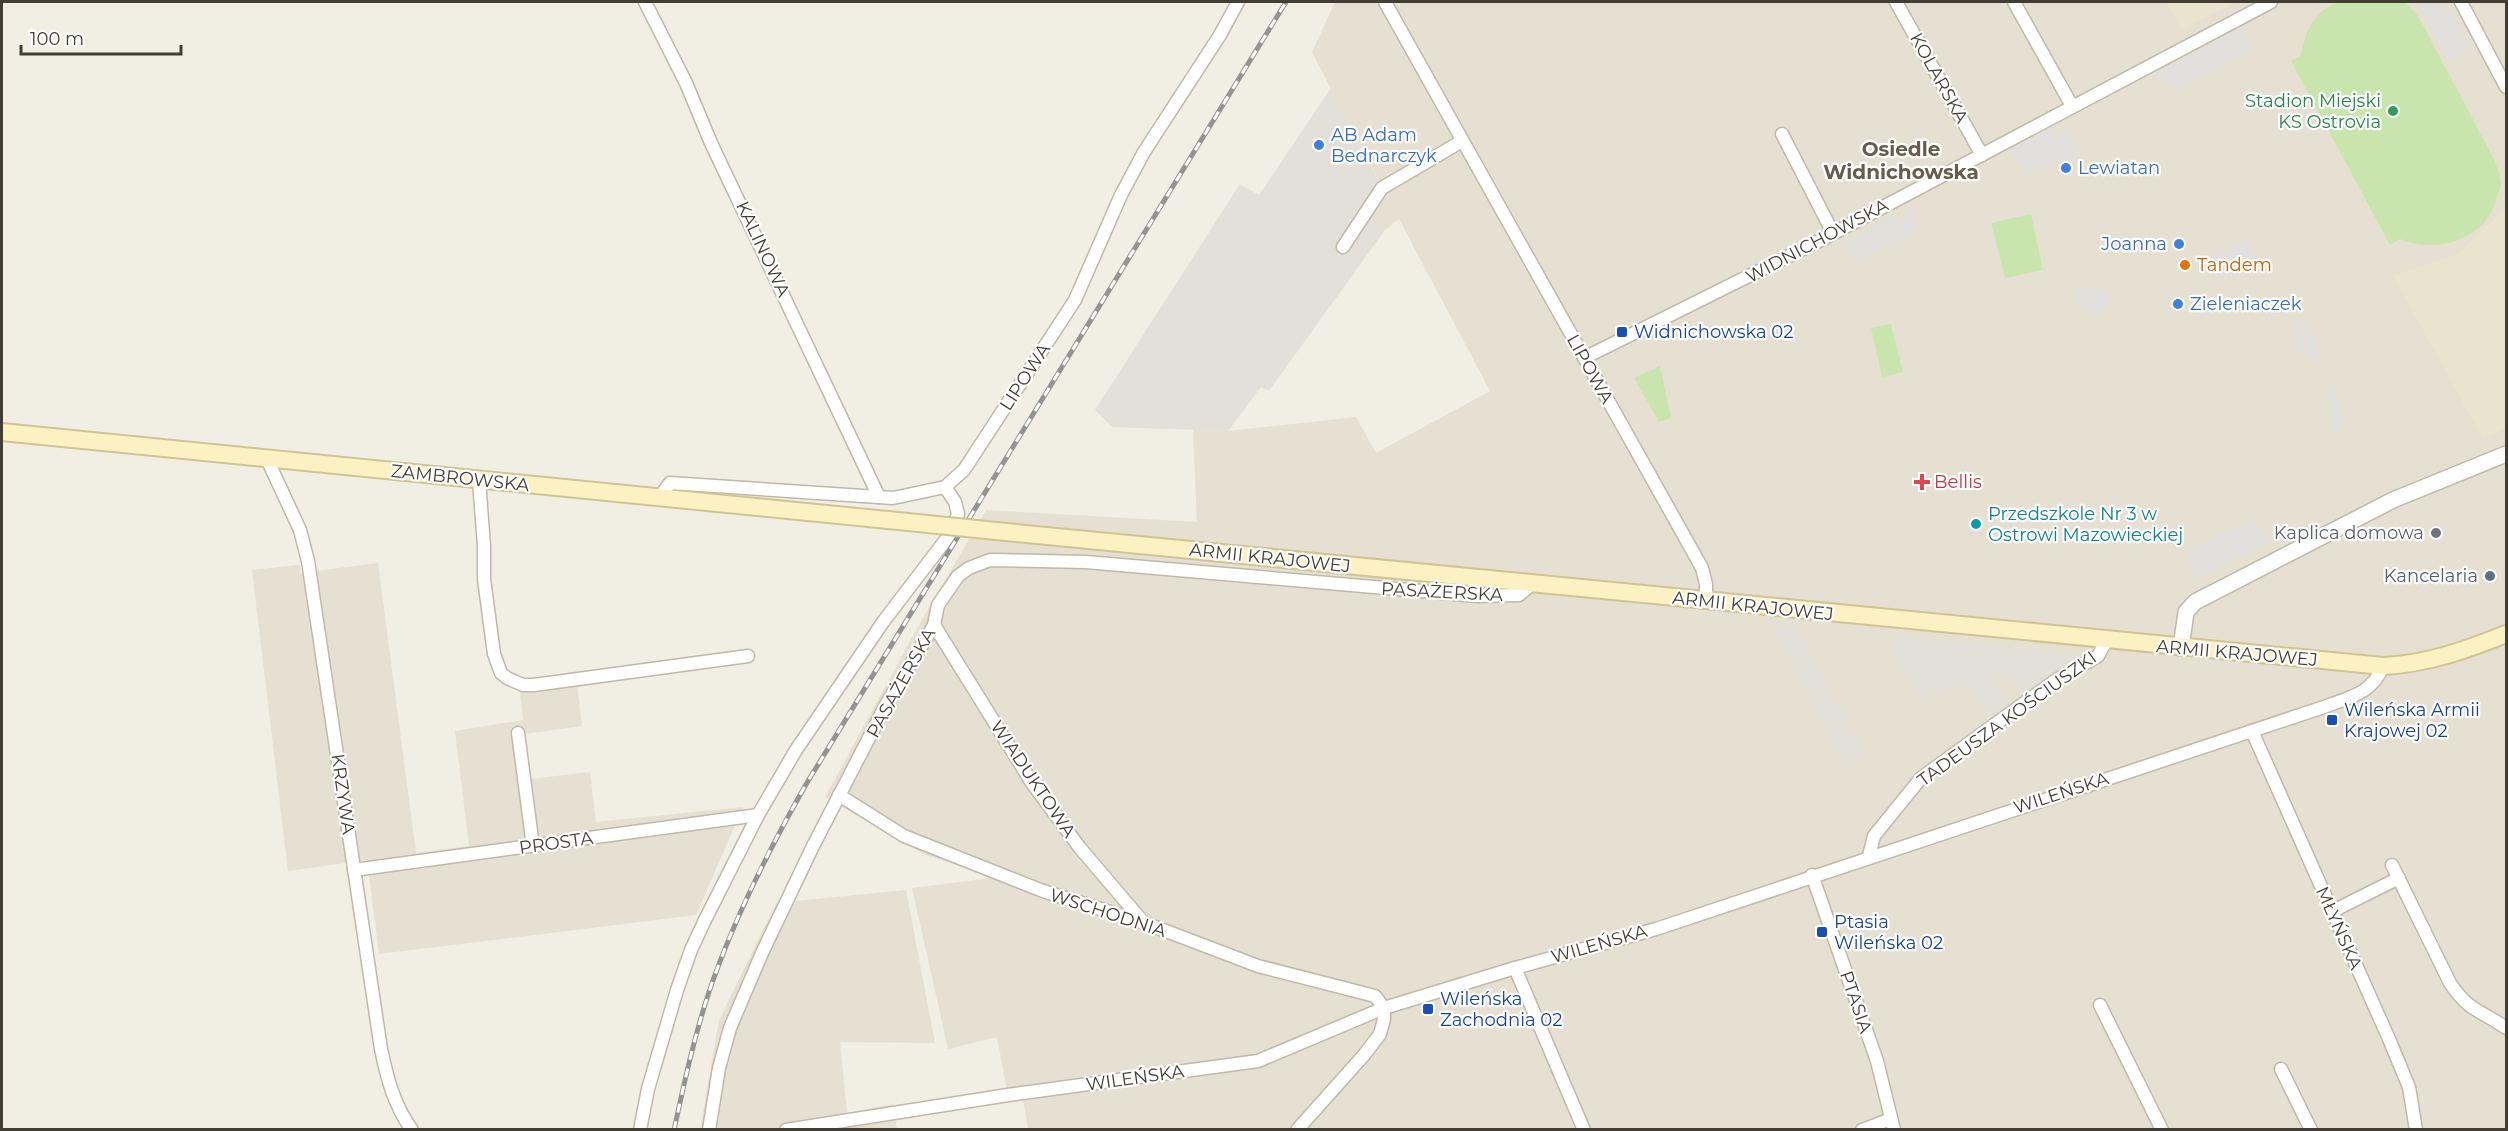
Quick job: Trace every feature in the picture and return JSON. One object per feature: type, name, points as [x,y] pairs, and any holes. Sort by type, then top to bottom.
[{"type":"main road","name":"ZAMBROWSKA","points":[[2,432],[918,523]]},
{"type":"main road","name":"ARMII KRAJOWEJ","points":[[918,523],[1532,585],[2384,666],[2408,665],[2438,659],[2506,634]]},
{"type":"street","name":"KALINOWA","points":[[645,2],[686,83],[711,143],[879,497]]},
{"type":"street","name":"LIPOWA","points":[[945,487],[964,470],[976,453],[1075,300],[1121,195],[1144,152],[1220,35],[1238,2]]},
{"type":"street","name":"LIPOWA","points":[[1385,2],[1702,568],[1706,584],[1706,601]]},
{"type":"street","name":"KOLARSKA","points":[[1896,2],[1982,155]]},
{"type":"street","points":[[2014,2],[2072,106]]},
{"type":"street","name":"WIDNICHOWSKA","points":[[1584,358],[1833,233],[2271,2]]},
{"type":"street","points":[[2461,2],[2506,87]]},
{"type":"street","points":[[1782,134],[1833,233]]},
{"type":"street","points":[[1343,247],[1382,188],[1462,141]]},
{"type":"street","points":[[2181,648],[2186,612],[2195,602],[2393,500],[2506,454]]},
{"type":"street","name":"KRZYWA","points":[[267,459],[300,530],[308,561],[383,1060],[388,1082],[401,1114],[412,1130]]},
{"type":"street","points":[[479,480],[484,546],[483,572],[494,654],[501,673],[513,682],[534,685],[748,656]]},
{"type":"street","points":[[640,1130],[648,1089],[691,950],[758,815],[823,710],[883,622],[951,533],[958,514],[955,502],[945,487],[892,498],[670,483],[659,498]]},
{"type":"street","name":"PASAŻERSKA","points":[[709,1130],[719,1068],[730,1028],[762,953],[887,703],[934,625],[938,605],[958,576],[969,568],[990,560],[1086,562],[1478,596],[1519,595],[1532,585]]},
{"type":"street","name":"WIADUKTOWA","points":[[934,625],[1032,783],[1080,848],[1145,924]]},
{"type":"street","name":"TADEUSZA KOŚCIUSZKI","points":[[1869,856],[1874,836],[1921,778],[2056,680],[2097,656],[2106,640]]},
{"type":"street","name":"WILEŃSKA","points":[[786,1130],[1008,1095],[1258,1061],[1384,1008],[1515,968],[1656,929],[2364,691],[2378,679],[2384,666]]},
{"type":"street","name":"MŁYŃSKA","points":[[2252,730],[2409,1087],[2416,1130]]},
{"type":"street","points":[[518,733],[534,846]]},
{"type":"street","name":"WSCHODNIA","points":[[839,795],[904,836],[1043,891],[1145,924],[1258,966],[1375,996],[1384,1008]]},
{"type":"street","name":"PROSTA","points":[[354,870],[758,815]]},
{"type":"street","points":[[2392,865],[2450,983],[2460,998],[2471,1008],[2506,1028]]},
{"type":"street","name":"PTASIA","points":[[1812,876],[1877,1061],[1892,1124]]},
{"type":"street","points":[[2331,912],[2399,878]]},
{"type":"street","points":[[1515,968],[1584,1130]]},
{"type":"street","points":[[2100,1005],[2162,1130]]},
{"type":"street","points":[[1297,1130],[1380,1034],[1384,1008]]},
{"type":"street","points":[[2281,1069],[2311,1130]]},
{"type":"street","points":[[1862,1130],[1892,1124]]},
{"type":"shaded area","points":[[1335,2],[2506,2],[2506,1129],[1028,1129],[1022,1094],[1008,1095],[997,1037],[948,1049],[912,888],[999,877],[925,855],[825,797],[916,630],[986,510],[1197,522],[1193,430],[1228,431],[1356,417],[1376,453],[1490,391],[1399,219],[1385,230],[1371,221],[1368,191],[1379,181],[1312,52]]},
{"type":"shaded area","points":[[2166,2],[2235,2],[2182,30]]},
{"type":"shaded area","points":[[2416,2],[2443,2],[2469,50],[2448,61]]},
{"type":"shaded area","points":[[2239,28],[2252,50],[2180,89],[2152,76]]},
{"type":"shaded area","points":[[1331,88],[1379,182],[1368,191],[1371,221],[1385,230],[1269,391],[1261,387],[1228,431],[1112,427],[1095,410],[1240,184],[1259,195]]},
{"type":"shaded area","points":[[2051,127],[2055,136],[2068,130],[2082,157],[2035,168],[2025,174],[2011,149]]},
{"type":"shaded area","points":[[1911,207],[1918,220],[1912,223],[1916,230],[1869,256],[1866,250],[1862,252],[1865,258],[1855,263],[1846,242],[1895,215],[1899,222],[1907,218],[1904,211]]},
{"type":"shaded area","points":[[2506,207],[2506,428],[2483,439],[2393,276],[2457,254]]},
{"type":"shaded area","points":[[2249,239],[2257,264],[2252,270],[2216,279],[2210,269],[2218,264],[2213,256]]},
{"type":"shaded area","points":[[2075,284],[2109,295],[2107,308],[2102,315],[2078,308]]},
{"type":"shaded area","points":[[2293,317],[2300,319],[2304,350],[2297,354]]},
{"type":"shaded area","points":[[2302,319],[2310,319],[2319,360],[2309,359]]},
{"type":"shaded area","points":[[2335,389],[2343,427],[2335,429],[2327,391]]},
{"type":"shaded area","points":[[2254,519],[2266,543],[2196,578],[2184,553]]},
{"type":"shaded area","points":[[378,563],[416,853],[469,846],[455,731],[523,720],[520,692],[577,684],[582,726],[525,734],[531,779],[590,772],[596,822],[743,807],[696,915],[379,954],[367,860],[288,871],[252,570],[299,565],[300,573]]},
{"type":"shaded area","points":[[1771,625],[1797,628],[1867,754],[1846,766]]},
{"type":"shaded area","points":[[1894,636],[2077,654],[2079,660],[2022,695],[2009,673],[1994,682],[2010,704],[1989,719],[1970,688],[1949,688],[1922,704],[1892,654]]},
{"type":"shaded area","points":[[906,890],[935,1043],[840,1042],[847,1113],[893,1104],[897,1129],[700,1130],[719,1020],[776,903]]},
{"type":"green space","name":"Stadion Miejski KS Ostrovia","points":[[2337,2],[2405,2],[2418,16],[2495,161],[2500,178],[2500,188],[2490,215],[2470,235],[2443,244],[2428,245],[2400,239],[2390,245],[2291,61],[2301,56],[2308,31],[2316,17]]},
{"type":"green space","points":[[2031,214],[2043,270],[2005,278],[1991,223]]},
{"type":"green space","points":[[1891,324],[1903,372],[1882,377],[1871,328]]},
{"type":"green space","points":[[1660,366],[1671,418],[1659,422],[1634,378]]},
{"type":"railway","points":[[674,1130],[694,1043],[709,992],[741,911],[780,832],[808,781],[1286,2]]},
{"type":"place","name":"Stadion Miejski KS Ostrovia","points":[[2393,111]]},
{"type":"place","name":"AB Adam Bednarczyk","points":[[1319,145]]},
{"type":"place","name":"Lewiatan","points":[[2066,168]]},
{"type":"place","name":"Joanna","points":[[2179,244]]},
{"type":"place","name":"Tandem","points":[[2185,265]]},
{"type":"place","name":"Zieleniaczek","points":[[2178,304]]},
{"type":"place","name":"Widnichowska 02","points":[[1622,332]]},
{"type":"place","name":"Bellis","points":[[1922,482]]},
{"type":"place","name":"Przedszkole Nr 3 w Ostrowi Mazowieckiej","points":[[1976,524]]},
{"type":"place","name":"Kaplica domowa","points":[[2436,533]]},
{"type":"place","name":"Kancelaria","points":[[2490,576]]},
{"type":"place","name":"Wileńska Armii Krajowej 02","points":[[2332,720]]},
{"type":"place","name":"Ptasia Wileńska 02","points":[[1822,932]]},
{"type":"place","name":"Wileńska Zachodnia 02","points":[[1428,1009]]},
{"type":"district","name":"Osiedle Widnichowska","points":[[1901,160]]}]
